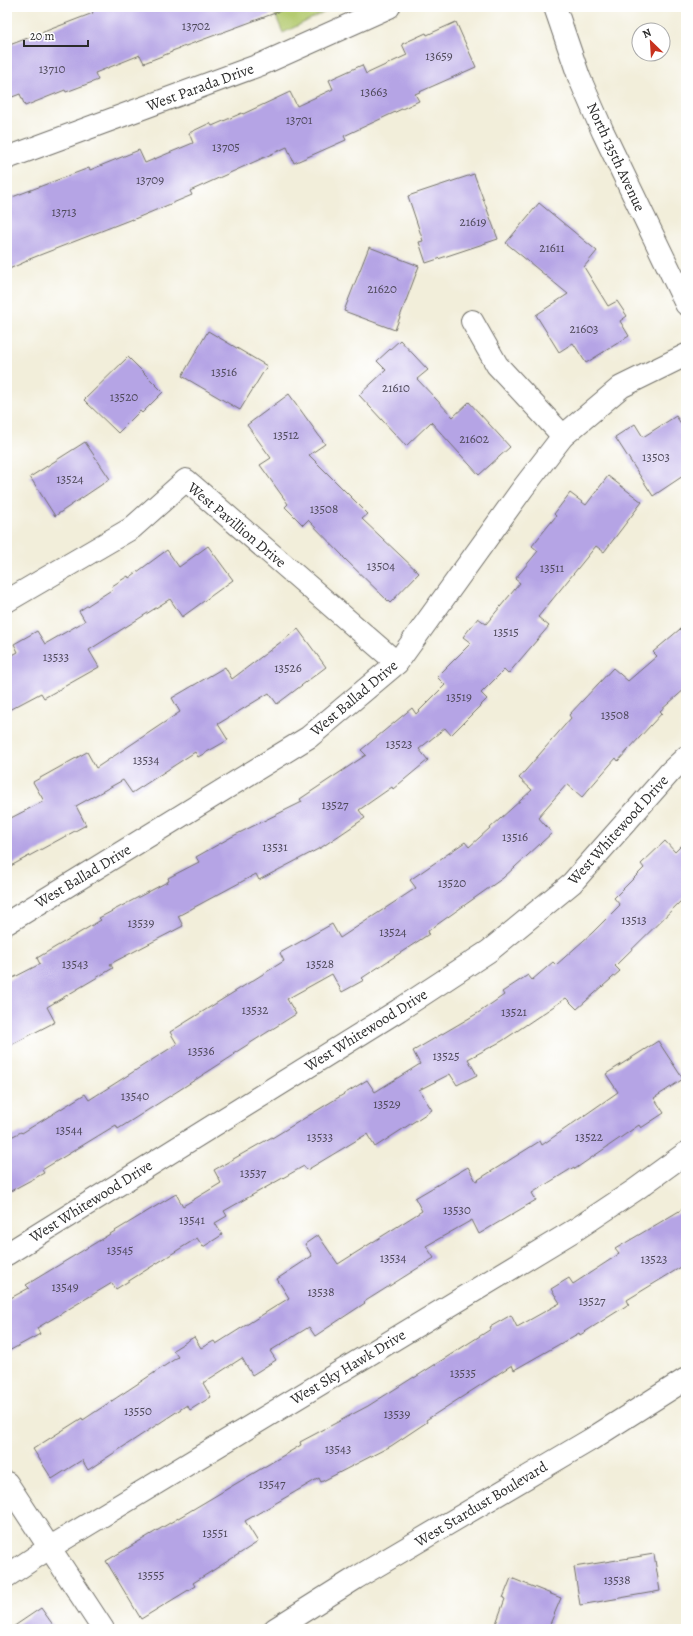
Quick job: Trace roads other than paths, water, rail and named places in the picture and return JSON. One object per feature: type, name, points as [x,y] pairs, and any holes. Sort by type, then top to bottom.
[{"type":"street","name":"West Parada Drive","points":[[7,158],[262,64],[389,7]]},
{"type":"street","name":"North 135th Avenue","points":[[555,7],[579,77],[603,132],[686,304]]},
{"type":"street","points":[[472,321],[497,365],[563,436]]},
{"type":"street","name":"West Ballad Drive","points":[[7,923],[309,737],[397,663],[523,488],[563,436],[621,387],[686,355]]},
{"type":"street","name":"West Pavillion Drive","points":[[7,601],[132,528],[186,480],[397,663]]},
{"type":"street","name":"West Whitewood Drive","points":[[7,1254],[399,1010],[490,951],[572,883],[671,771],[686,757]]},
{"type":"street","name":"West Sky Hawk Drive","points":[[7,1576],[49,1548],[578,1228],[635,1190],[686,1153]]},
{"type":"street","name":"West Stardust Boulevard","points":[[275,1629],[356,1578],[590,1440],[686,1379]]},
{"type":"street","points":[[7,1483],[103,1629]]}]
